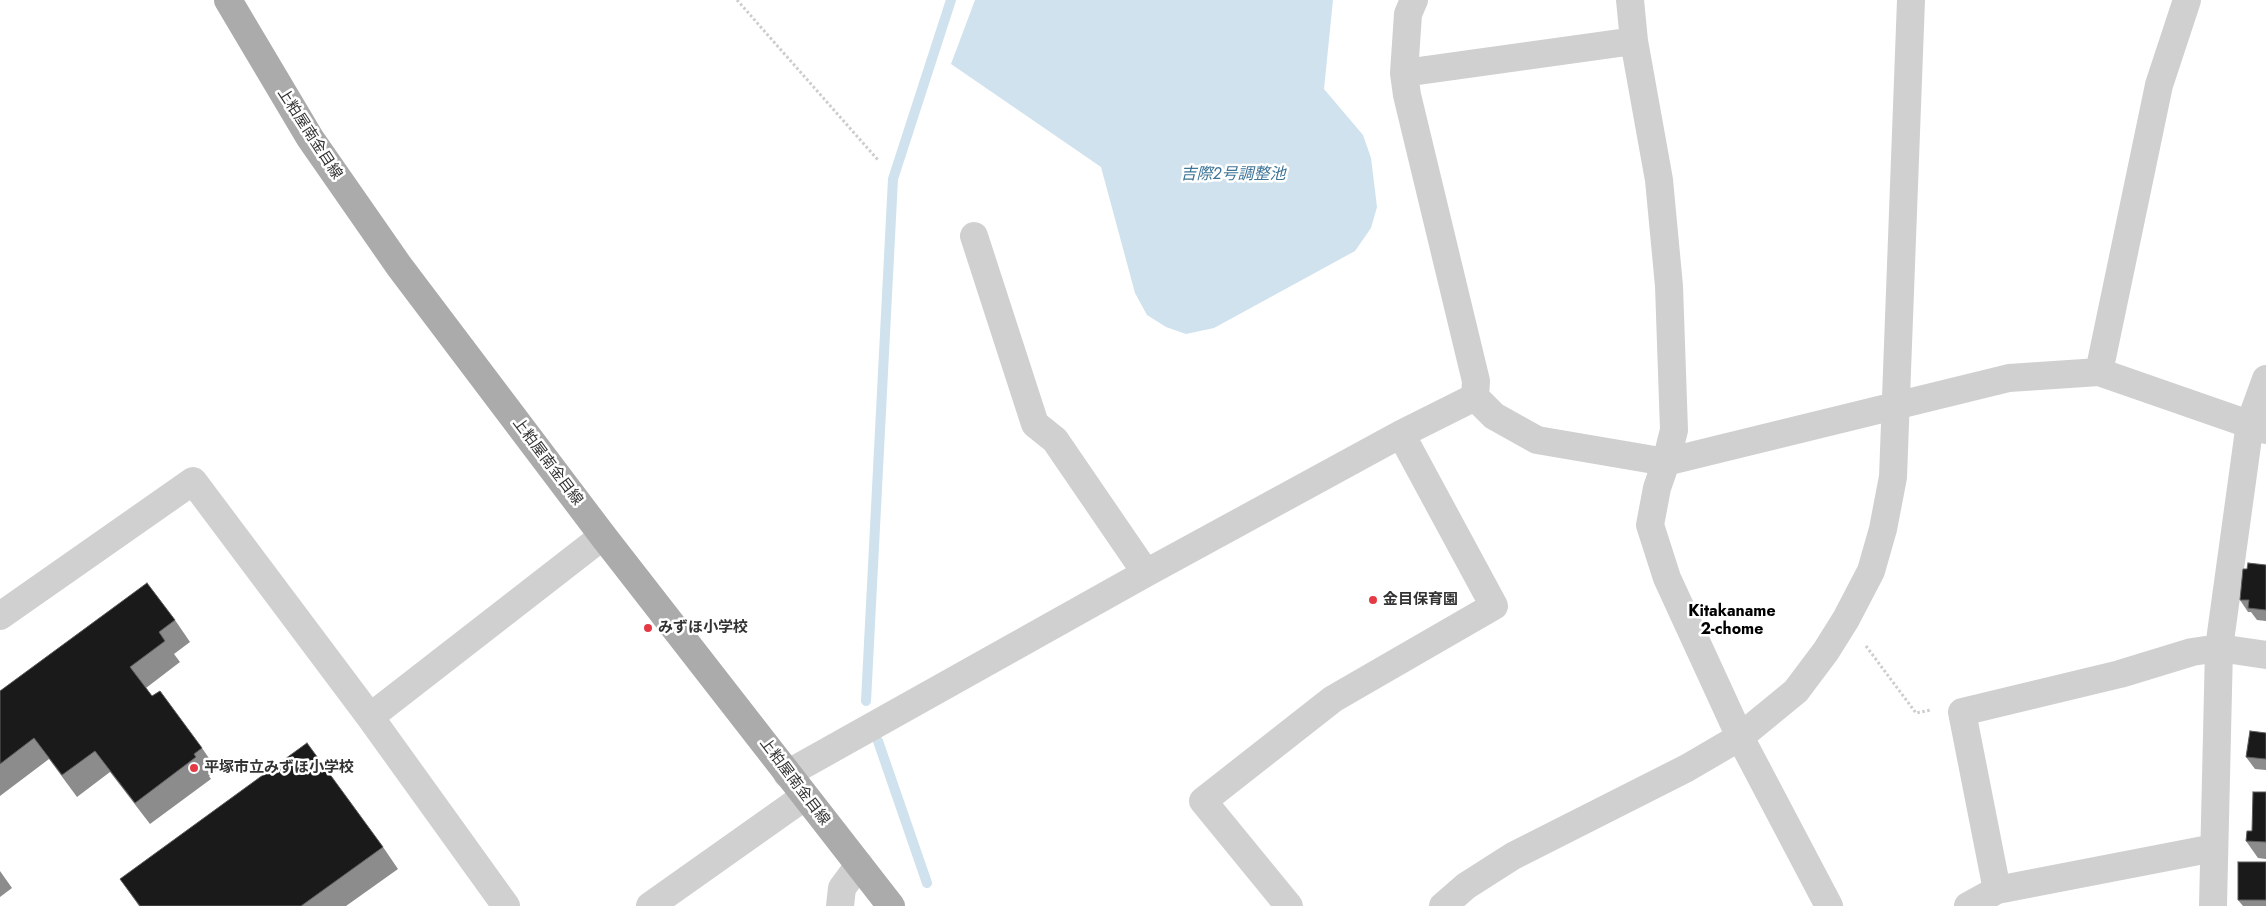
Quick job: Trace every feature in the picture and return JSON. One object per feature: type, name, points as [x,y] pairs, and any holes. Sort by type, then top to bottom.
[{"type":"main road","name":"上粕屋南金目線","points":[[228,0],[310,138],[398,266],[804,797],[891,906]]},
{"type":"street","points":[[1414,0],[1408,14],[1404,73],[1407,95],[1476,381],[1475,398],[1494,416],[1537,440],[1666,462],[1895,404],[2009,378],[2099,372],[2258,426]]},
{"type":"street","points":[[1630,0],[1634,42],[1659,180],[1669,286],[1674,430],[1657,488],[1650,525],[1667,578],[1740,737],[1829,906]]},
{"type":"street","points":[[1443,906],[1466,886],[1513,856],[1687,768],[1740,737],[1796,691],[1826,651],[1846,619],[1871,570],[1883,529],[1893,477],[1911,0]]},
{"type":"street","points":[[2099,372],[2159,86],[2188,0]]},
{"type":"street","points":[[1404,73],[1634,42]]},
{"type":"street","points":[[974,236],[1035,424],[1055,440],[1146,572]]},
{"type":"street","points":[[2213,906],[2219,648],[2266,380]]},
{"type":"street","points":[[787,774],[1146,572],[1401,434],[1475,398]]},
{"type":"street","points":[[1289,906],[1203,801],[1333,699],[1494,606],[1401,434]]},
{"type":"street","points":[[0,616],[193,480],[370,717],[506,906]]},
{"type":"street","points":[[370,717],[604,536]]},
{"type":"street","points":[[1997,890],[1962,712],[2120,674],[2192,652],[2219,648],[2266,655]]},
{"type":"street","points":[[650,906],[804,797]]},
{"type":"street","points":[[1968,906],[1997,890],[2214,848]]},
{"type":"street","points":[[840,906],[842,888],[859,866]]},
{"type":"path","points":[[737,0],[878,160]]},
{"type":"path","points":[[1846,619],[1916,713],[1938,708],[1962,712]]},
{"type":"water","name":"吉際2号調整池","points":[[975,0],[1333,0],[1324,89],[1363,135],[1371,158],[1377,207],[1371,228],[1355,251],[1214,328],[1186,334],[1166,327],[1147,315],[1135,293],[1101,167],[951,64]]},
{"type":"building","points":[[2248,563],[2266,565],[2266,610],[2248,608],[2249,600],[2240,600],[2243,569],[2247,569]]},
{"type":"building","points":[[147,583],[175,620],[159,632],[165,641],[130,667],[152,696],[160,691],[202,748],[194,754],[196,757],[135,803],[95,751],[62,775],[34,738],[0,764],[0,691]]},
{"type":"building","points":[[2250,731],[2266,733],[2266,759],[2246,757]]},
{"type":"building","points":[[307,743],[383,847],[301,906],[140,906],[120,879]]},
{"type":"building","points":[[2253,792],[2266,792],[2266,842],[2246,841],[2247,831],[2252,831]]},
{"type":"building","points":[[2238,862],[2266,862],[2266,900],[2238,900]]},
{"type":"waterway","points":[[866,701],[893,179],[951,0]]},
{"type":"waterway","points":[[878,741],[927,883]]},
{"type":"place","name":"金目保育園","points":[[1373,600]]},
{"type":"place","name":"みずほ小学校","points":[[648,628]]},
{"type":"place","name":"平塚市立みずほ小学校","points":[[194,768]]},
{"type":"district","name":"Kitakaname 2-chome","points":[[1732,621]]}]
